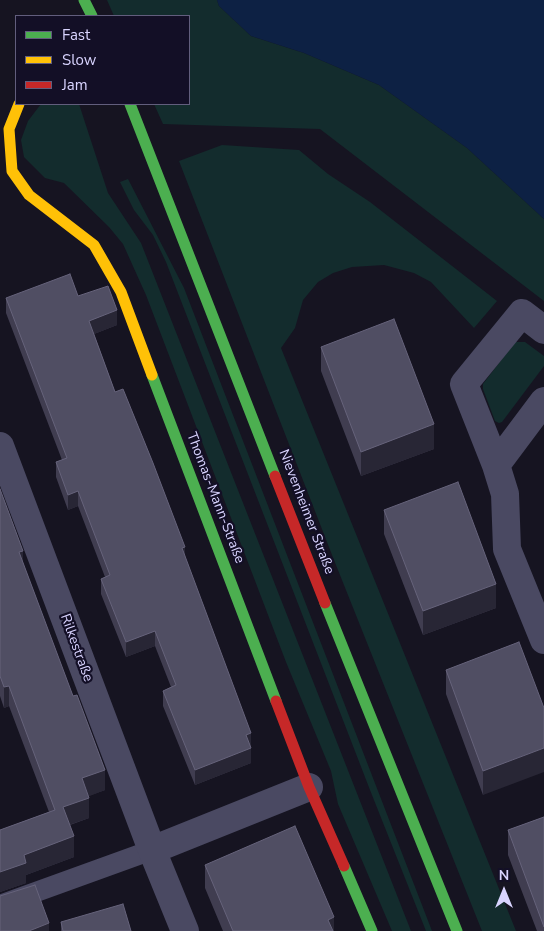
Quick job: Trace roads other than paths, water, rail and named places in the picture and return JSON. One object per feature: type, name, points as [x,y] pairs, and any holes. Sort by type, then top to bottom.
[{"type":"street","points":[[84,0],[92,15]]},
{"type":"street","name":"Thomas-Mann-Straße","points":[[18,105],[11,120],[8,137],[6,173],[29,195],[94,245],[121,292],[309,786],[372,931]]},
{"type":"street","name":"Nievenheimer Straße","points":[[130,105],[362,699],[457,931]]},
{"type":"street","points":[[544,330],[522,313],[464,384],[496,464],[505,494],[507,549],[544,640]]},
{"type":"street","points":[[496,464],[544,401]]},
{"type":"street","name":"Rilkestraße","points":[[0,446],[140,820],[185,931]]},
{"type":"street","points":[[152,850],[309,786]]},
{"type":"lane","points":[[0,905],[152,850]]},
{"type":"water","points":[[217,0],[544,0],[544,219],[467,148],[379,85],[304,53],[251,36],[219,6]]}]
